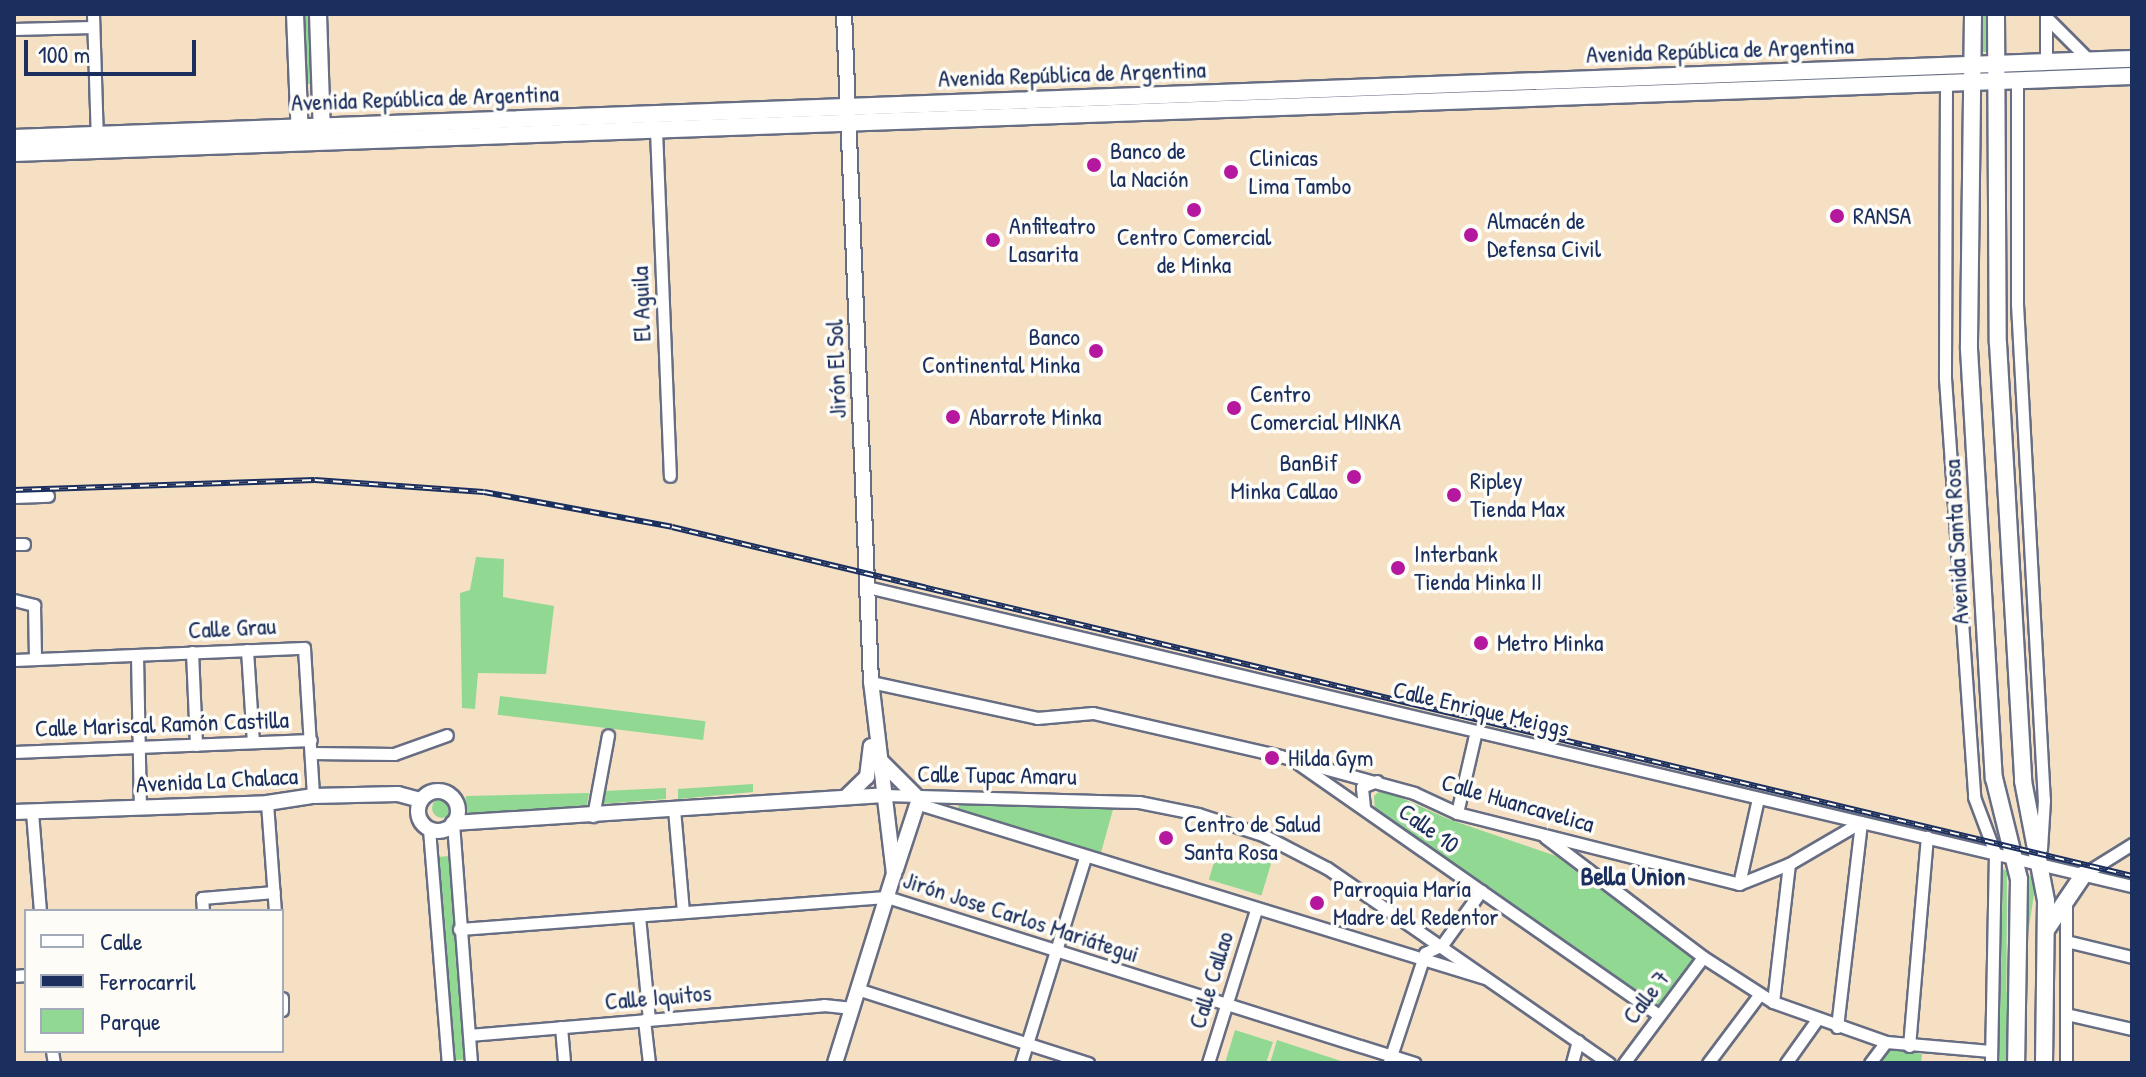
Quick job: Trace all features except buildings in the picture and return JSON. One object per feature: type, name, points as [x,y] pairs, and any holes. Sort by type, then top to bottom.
[{"type":"main road","points":[[295,14],[300,135]]},
{"type":"main road","points":[[318,14],[322,134]]},
{"type":"main road","name":"Avenida Santa Rosa","points":[[1973,14],[1969,334],[1994,778],[2015,858],[2016,1063]]},
{"type":"main road","points":[[1996,14],[1996,305],[2023,781],[2041,859],[2045,931],[2044,1063]]},
{"type":"main road","name":"Avenida República de Argentina","points":[[322,134],[656,130],[848,115],[2132,59]]},
{"type":"main road","name":"Avenida República de Argentina","points":[[14,138],[97,142],[848,115],[2132,76]]},
{"type":"main road","name":"Avenida República de Argentina","points":[[14,153],[97,142]]},
{"type":"main road","points":[[2045,931],[2066,895],[2084,874]]},
{"type":"street","name":"Jirón El Sol","points":[[844,14],[873,722],[894,874]]},
{"type":"street","points":[[2046,16],[2089,60]]},
{"type":"street","points":[[2046,16],[2046,62]]},
{"type":"street","points":[[14,29],[93,20],[97,142]]},
{"type":"street","points":[[2017,80],[2018,332],[2044,800],[2041,859]]},
{"type":"street","points":[[1541,834],[1703,957],[1773,1002],[1816,1021],[1886,1042],[1991,1057],[1995,853],[1974,797],[1954,527],[1943,306],[1946,83]]},
{"type":"street","name":"El Aguila","points":[[656,130],[670,476]]},
{"type":"street","points":[[14,497],[48,496]]},
{"type":"street","name":"Calle Enrique Meiggs","points":[[867,587],[2015,858],[2041,859],[2132,886]]},
{"type":"street","points":[[14,600],[29,600],[34,605],[35,659]]},
{"type":"street","points":[[247,650],[253,742]]},
{"type":"street","name":"Calle Grau","points":[[14,660],[247,650],[306,651],[313,796]]},
{"type":"street","points":[[192,652],[196,745]]},
{"type":"street","points":[[137,655],[140,806]]},
{"type":"street","name":"Calle Huancavelica","points":[[871,682],[1037,718],[1093,713],[1292,759],[1378,781],[1457,813],[1739,884]]},
{"type":"street","name":"Jirón El Sol","points":[[843,798],[867,777],[873,722]]},
{"type":"street","points":[[1457,813],[1476,731]]},
{"type":"street","name":"Calle Mariscal Ramón Castilla","points":[[14,752],[253,742],[394,754],[447,735]]},
{"type":"street","points":[[593,816],[608,735]]},
{"type":"street","points":[[835,1063],[918,799],[879,758]]},
{"type":"street","name":"Calle 10","points":[[1292,759],[1659,1015]]},
{"type":"street","points":[[1366,811],[1359,798],[1362,787],[1378,781]]},
{"type":"street","points":[[448,1063],[429,829],[420,819],[421,800],[431,792],[449,794],[458,808],[453,823],[471,1063]]},
{"type":"street","name":"Avenida La Chalaca","points":[[14,812],[267,803],[313,796],[398,794],[421,800]]},
{"type":"street","name":"Calle Tupac Amaru","points":[[453,823],[884,795],[918,799],[1090,799],[1198,814],[1291,848],[1442,945],[1609,1063]]},
{"type":"street","points":[[1739,884],[1758,798]]},
{"type":"street","name":"Calle Tupac Amaru","points":[[918,799],[1085,858],[1421,961],[1493,980]]},
{"type":"street","points":[[267,803],[275,909]]},
{"type":"street","points":[[674,809],[683,912]]},
{"type":"street","points":[[32,812],[40,909]]},
{"type":"street","points":[[1739,884],[1789,864],[1861,822]]},
{"type":"street","points":[[1837,1027],[1861,822]]},
{"type":"street","points":[[429,829],[442,830],[453,823]]},
{"type":"street","points":[[1909,1046],[1927,837]]},
{"type":"street","points":[[2084,874],[2132,844]]},
{"type":"street","points":[[1021,1063],[1085,858]]},
{"type":"street","points":[[1773,1002],[1789,864]]},
{"type":"street","points":[[1390,1059],[1425,953],[1442,945],[1481,891]]},
{"type":"street","points":[[203,909],[202,898],[274,892]]},
{"type":"street","points":[[2066,895],[2066,1063]]},
{"type":"street","name":"Jirón Jose Carlos Mariátegui","points":[[459,929],[887,897],[1390,1059],[1414,1063]]},
{"type":"street","name":"Calle Callao","points":[[1208,1063],[1256,910]]},
{"type":"street","points":[[639,916],[649,1063]]},
{"type":"street","points":[[2066,941],[2132,957]]},
{"type":"street","name":"Calle 7","points":[[1624,1063],[1703,957]]},
{"type":"street","points":[[857,989],[1088,1063]]},
{"type":"street","points":[[1708,1063],[1759,995]]},
{"type":"street","name":"Calle Iquitos","points":[[469,1035],[824,1005],[852,1008]]},
{"type":"street","points":[[2066,1014],[2132,1029]]},
{"type":"street","points":[[1786,1063],[1816,1021]]},
{"type":"street","points":[[561,1027],[564,1063]]},
{"type":"street","points":[[1572,1063],[1578,1041]]},
{"type":"street","points":[[1870,1063],[1886,1042]]},
{"type":"green space","points":[[302,14],[310,14],[310,84],[302,84]]},
{"type":"green space","points":[[1976,14],[1988,14],[1988,52],[1976,52]]},
{"type":"green space","points":[[476,557],[504,559],[503,597],[554,606],[546,674],[478,673],[475,709],[462,708],[460,593],[470,590]]},
{"type":"green space","points":[[500,696],[705,721],[703,740],[498,715]]},
{"type":"green space","points":[[753,784],[753,792],[678,799],[678,789]]},
{"type":"green space","points":[[666,788],[666,799],[602,804],[604,791]]},
{"type":"green space","points":[[1382,789],[1448,819],[1556,856],[1693,959],[1660,1009],[1375,811],[1374,796]]},
{"type":"green space","points":[[589,793],[587,805],[465,816],[466,796]]},
{"type":"green space","points":[[442,798],[449,801],[452,808],[449,815],[442,818],[435,815],[432,808],[435,801]]},
{"type":"green space","points":[[960,802],[1114,806],[1100,856],[957,811]]},
{"type":"green space","points":[[1219,846],[1272,862],[1261,896],[1209,879]]},
{"type":"green space","points":[[449,856],[467,1059],[451,1061],[433,857]]},
{"type":"green space","points":[[2003,869],[2007,871],[2006,1063],[1999,1063]]},
{"type":"green space","points":[[2025,875],[2037,877],[2007,1063],[1996,1061]]},
{"type":"green space","points":[[1235,1030],[1273,1042],[1266,1063],[1225,1063]]},
{"type":"green space","points":[[1277,1040],[1347,1063],[1270,1063]]},
{"type":"green space","points":[[1891,1049],[1922,1054],[1921,1063],[1881,1063]]},
{"type":"railway","points":[[14,490],[315,480],[484,492],[672,527],[2132,876]]},
{"type":"place","name":"Banco de la Nación","points":[[1094,165]]},
{"type":"place","name":"Clinicas Lima Tambo","points":[[1231,172]]},
{"type":"place","name":"Centro Comercial de Minka","points":[[1194,210]]},
{"type":"place","name":"RANSA","points":[[1837,216]]},
{"type":"place","name":"Almacén de Defensa Civil","points":[[1471,235]]},
{"type":"place","name":"Anfiteatro Lasarita","points":[[993,240]]},
{"type":"place","name":"Banco Continental Minka","points":[[1096,351]]},
{"type":"place","name":"Centro Comercial MINKA","points":[[1234,408]]},
{"type":"place","name":"Abarrote Minka","points":[[953,417]]},
{"type":"place","name":"BanBif Minka Callao","points":[[1354,477]]},
{"type":"place","name":"Ripley Tienda Max","points":[[1454,495]]},
{"type":"place","name":"Interbank Tienda Minka II","points":[[1398,568]]},
{"type":"place","name":"Metro Minka","points":[[1481,643]]},
{"type":"place","name":"Hilda Gym","points":[[1272,758]]},
{"type":"place","name":"Centro de Salud Santa Rosa","points":[[1166,838]]},
{"type":"place","name":"Parroquia María Madre del Redentor","points":[[1317,903]]},
{"type":"district","name":"Bella Union","points":[[1633,876]]}]
